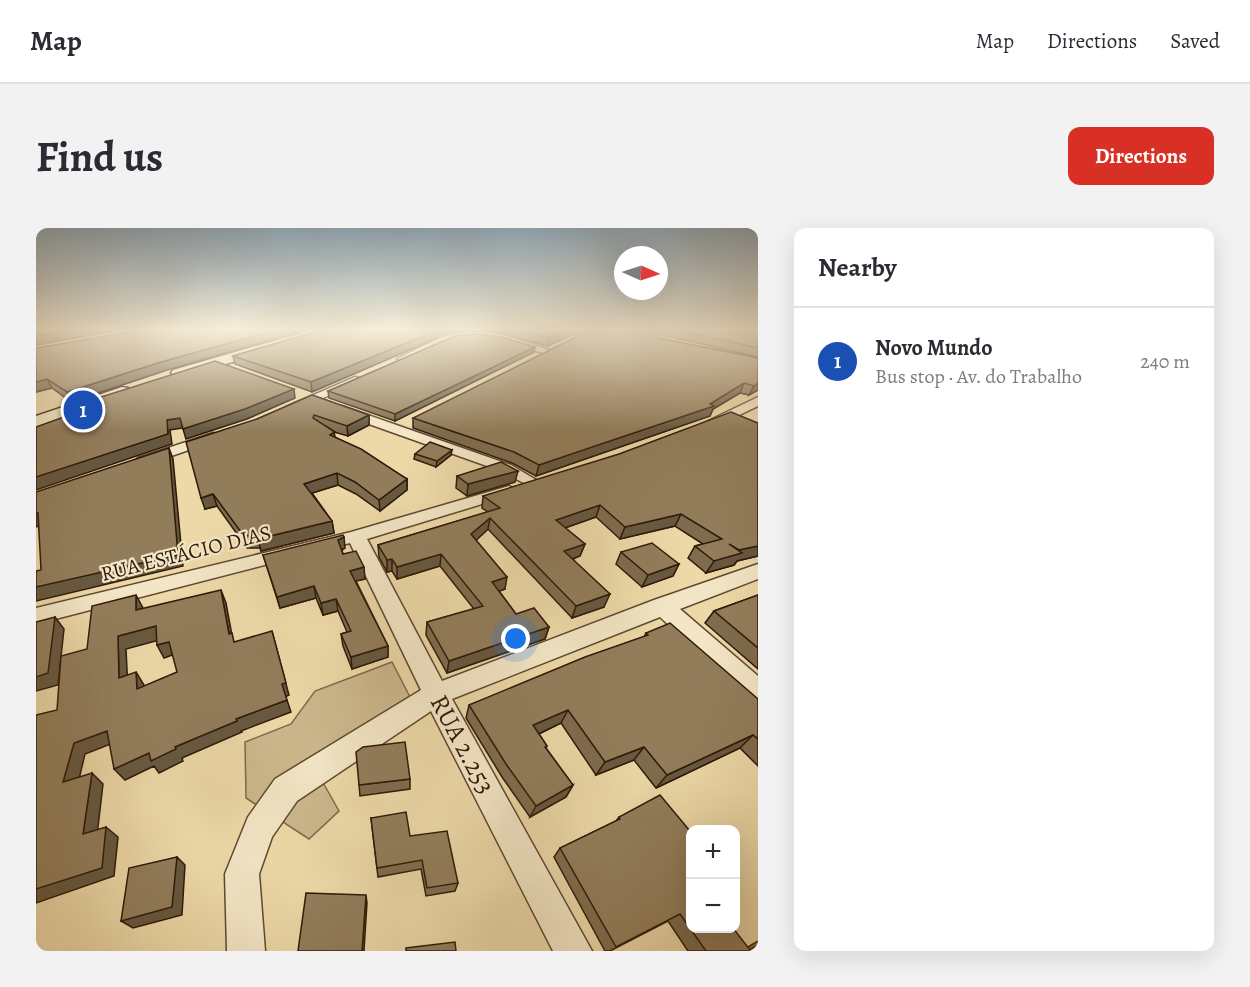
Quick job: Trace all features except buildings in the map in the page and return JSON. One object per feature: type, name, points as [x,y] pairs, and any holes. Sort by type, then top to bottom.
[{"type":"main road","points":[[160,379],[212,364]]},
{"type":"main road","points":[[36,422],[140,386]]},
{"type":"street","points":[[217,364],[237,371]]},
{"type":"street","points":[[387,366],[392,364]]},
{"type":"street","points":[[282,411],[366,375]]},
{"type":"street","points":[[291,391],[312,399]]},
{"type":"street","name":"RUA ESTÁCIO DIAS","points":[[36,616],[356,536],[540,482],[400,425],[312,399]]},
{"type":"street","points":[[693,430],[758,401]]},
{"type":"street","points":[[126,467],[228,432]]},
{"type":"street","name":"RUA 2.253","points":[[356,536],[436,694],[573,951]]},
{"type":"street","points":[[246,951],[242,874],[259,828],[286,790],[436,694],[758,571]]},
{"type":"street","points":[[662,606],[758,692]]},
{"type":"shaded area","points":[[392,662],[410,697],[321,779],[339,811],[309,839],[246,798],[245,742],[291,724],[315,691]]},
{"type":"place","name":"Novo Mundo","points":[[83,410]]}]
